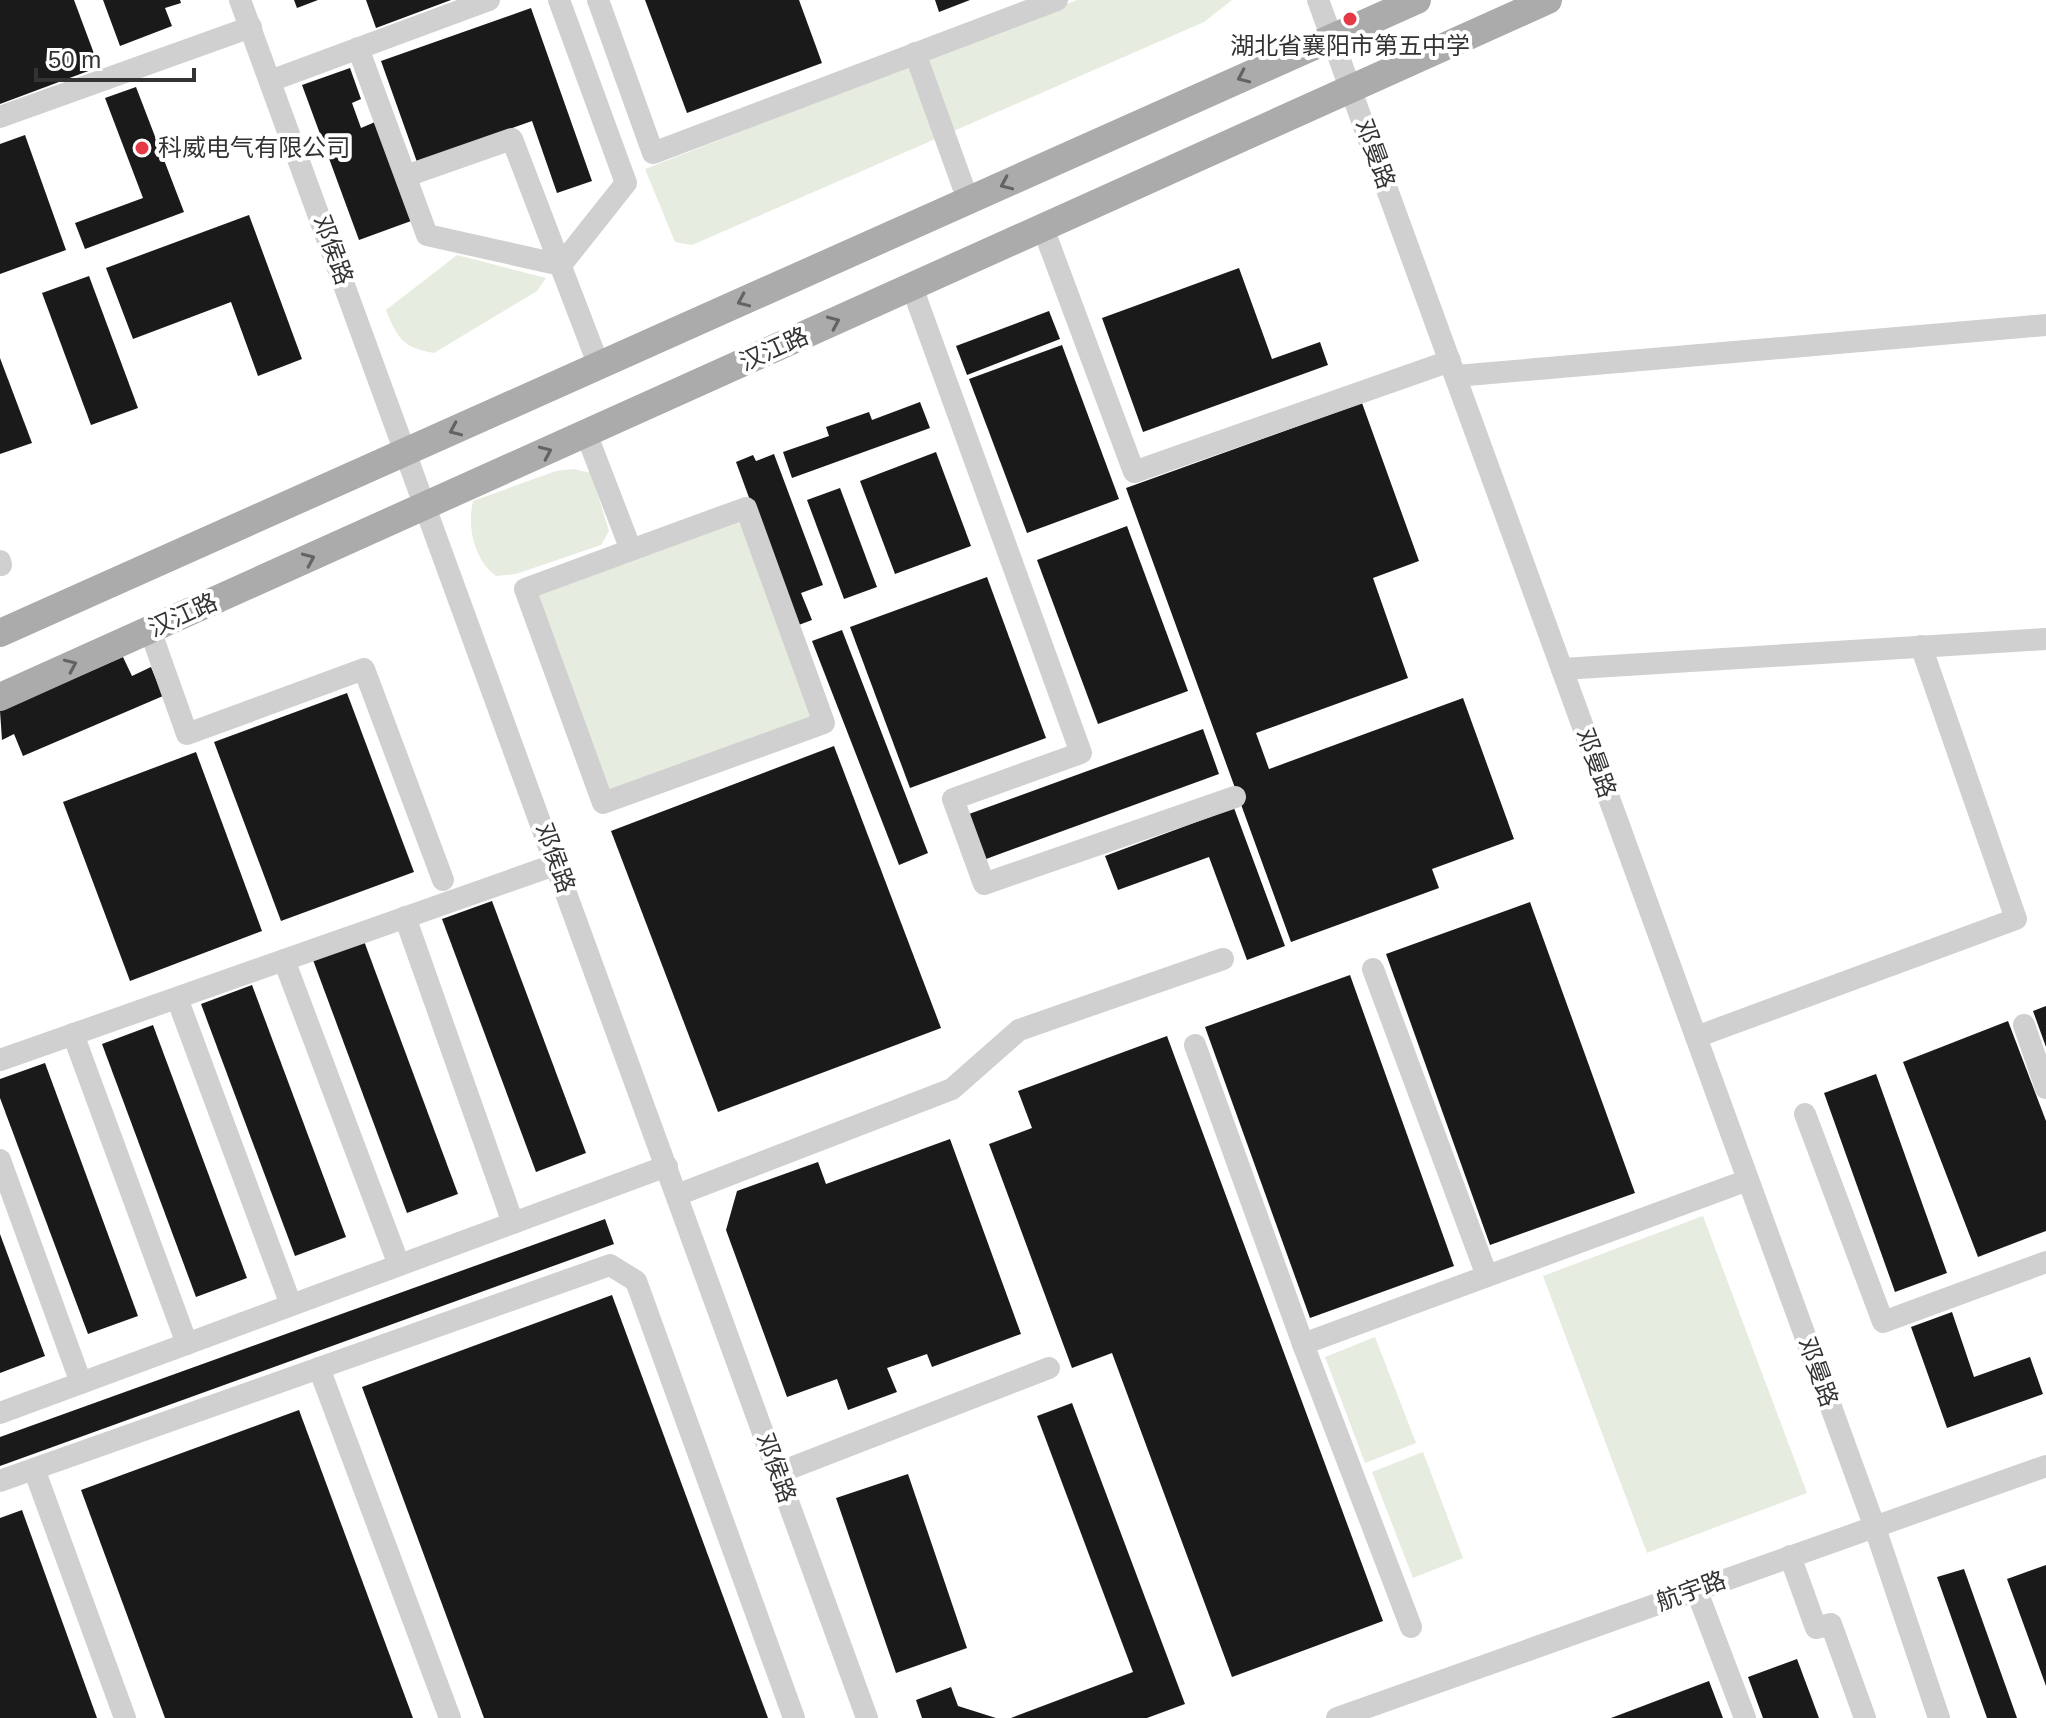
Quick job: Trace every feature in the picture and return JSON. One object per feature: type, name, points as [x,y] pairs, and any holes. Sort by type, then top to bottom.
[{"type":"main road","points":[[0,633],[1417,0]]},
{"type":"main road","name":"汉江路","points":[[0,697],[1548,0]]},
{"type":"street","name":"邓侯路","points":[[240,0],[428,505],[867,1718]]},
{"type":"street","points":[[270,81],[489,0]]},
{"type":"street","points":[[559,0],[626,183],[561,265]]},
{"type":"street","points":[[598,0],[653,153],[1057,0]]},
{"type":"street","name":"邓曼路","points":[[1318,0],[1874,1525],[1939,1718]]},
{"type":"street","points":[[0,117],[251,27]]},
{"type":"street","points":[[358,48],[427,235],[561,265]]},
{"type":"street","points":[[915,53],[968,200]]},
{"type":"street","points":[[406,176],[512,139],[599,366]]},
{"type":"street","points":[[1043,228],[1134,472],[1453,369],[2046,325]]},
{"type":"street","points":[[912,287],[1081,753],[953,799],[984,884],[1235,797]]},
{"type":"street","points":[[586,433],[631,550]]},
{"type":"street","points":[[746,508],[824,723],[603,803],[525,589],[631,550],[746,508]]},
{"type":"street","points":[[150,630],[187,734],[364,669],[443,880]]},
{"type":"street","points":[[1562,669],[2046,639]]},
{"type":"street","points":[[1696,1037],[2016,919],[1921,646]]},
{"type":"street","points":[[0,1060],[557,864]]},
{"type":"street","points":[[405,917],[513,1223]]},
{"type":"street","points":[[677,1195],[952,1089],[1019,1030],[1223,959]]},
{"type":"street","points":[[284,960],[399,1265]]},
{"type":"street","points":[[1373,969],[1487,1276]]},
{"type":"street","points":[[177,998],[291,1305]]},
{"type":"street","points":[[2024,1025],[2046,1088]]},
{"type":"street","points":[[73,1034],[187,1344]]},
{"type":"street","points":[[1195,1045],[1303,1344],[1411,1627]]},
{"type":"street","points":[[1805,1114],[1883,1322],[2046,1262]]},
{"type":"street","points":[[0,1160],[81,1383]]},
{"type":"street","points":[[0,1413],[667,1166]]},
{"type":"street","points":[[1303,1344],[1748,1180]]},
{"type":"street","points":[[0,1481],[610,1265],[636,1281],[794,1718]]},
{"type":"street","points":[[319,1368],[450,1718]]},
{"type":"street","points":[[778,1473],[1049,1368]]},
{"type":"street","name":"航宇路","points":[[1337,1718],[2046,1466]]},
{"type":"street","points":[[34,1469],[125,1718]]},
{"type":"street","points":[[1790,1556],[1816,1628],[1831,1624],[1865,1718]]},
{"type":"street","points":[[1696,1589],[1745,1718]]},
{"type":"shaded area","points":[[1077,0],[1232,0],[1204,22],[692,245],[675,242],[645,169]]},
{"type":"shaded area","points":[[457,255],[546,278],[537,291],[434,353],[408,345],[398,335],[386,310]]},
{"type":"shaded area","points":[[574,469],[591,473],[609,531],[601,545],[516,574],[496,576],[477,552],[471,521],[473,501],[556,471]]},
{"type":"shaded area","points":[[746,508],[824,723],[603,803],[525,589]]},
{"type":"shaded area","points":[[1703,1216],[1807,1493],[1647,1553],[1543,1276]]},
{"type":"shaded area","points":[[1375,1337],[1416,1443],[1365,1463],[1325,1357]]},
{"type":"shaded area","points":[[1423,1452],[1463,1558],[1413,1578],[1372,1472]]},
{"type":"building","points":[[0,0],[74,0],[99,67],[0,104]]},
{"type":"building","points":[[103,0],[180,0],[181,3],[165,8],[172,26],[120,46]]},
{"type":"building","points":[[294,0],[318,0],[297,8]]},
{"type":"building","points":[[366,0],[451,0],[376,28]]},
{"type":"building","points":[[645,0],[799,0],[822,63],[687,113]]},
{"type":"building","points":[[935,0],[970,0],[939,12]]},
{"type":"building","points":[[531,8],[592,181],[557,193],[532,121],[417,162],[381,61]]},
{"type":"building","points":[[350,68],[361,99],[352,103],[361,128],[375,122],[411,221],[359,240],[302,85]]},
{"type":"building","name":"科威电气有限公司","points":[[136,87],[184,212],[85,249],[75,223],[143,198],[105,98]]},
{"type":"building","points":[[25,135],[66,250],[0,274],[0,144]]},
{"type":"building","points":[[249,215],[302,359],[258,376],[231,302],[133,339],[106,268]]},
{"type":"building","points":[[1239,268],[1272,359],[1320,342],[1328,365],[1143,432],[1102,318]]},
{"type":"building","points":[[89,276],[138,408],[91,425],[42,293]]},
{"type":"building","points":[[1049,311],[1060,339],[967,375],[956,346]]},
{"type":"building","points":[[1062,345],[1119,499],[1027,533],[969,379]]},
{"type":"building","points":[[0,358],[32,443],[0,454]]},
{"type":"building","points":[[920,402],[930,428],[792,478],[783,452],[829,436],[826,427],[869,412],[872,420]]},
{"type":"building","points":[[1362,403],[1419,561],[1373,578],[1408,678],[1256,733],[1269,769],[1463,698],[1514,839],[1432,869],[1439,888],[1291,942],[1126,488]]},
{"type":"building","points":[[936,452],[971,546],[895,574],[860,481]]},
{"type":"building","points":[[774,454],[823,585],[801,593],[812,620],[796,626],[736,462],[753,455],[756,461]]},
{"type":"building","points":[[840,488],[877,587],[844,599],[807,500]]},
{"type":"building","points":[[1127,526],[1188,691],[1098,724],[1037,560]]},
{"type":"building","points":[[987,577],[1046,738],[910,788],[850,627]]},
{"type":"building","points":[[842,630],[928,853],[899,865],[812,641]]},
{"type":"building","points":[[123,657],[132,676],[151,667],[163,696],[23,756],[14,734],[2,740],[0,711]]},
{"type":"building","points":[[347,693],[414,872],[281,921],[214,742]]},
{"type":"building","points":[[1203,729],[1219,774],[986,859],[969,814]]},
{"type":"building","points":[[834,746],[941,1028],[718,1112],[611,831]]},
{"type":"building","points":[[196,752],[262,931],[130,981],[63,802]]},
{"type":"building","points":[[1234,808],[1285,946],[1247,960],[1209,857],[1118,890],[1105,856]]},
{"type":"building","points":[[492,901],[586,1153],[536,1172],[442,919]]},
{"type":"building","points":[[1530,902],[1635,1193],[1490,1245],[1386,954]]},
{"type":"building","points":[[364,941],[458,1194],[407,1213],[313,960]]},
{"type":"building","points":[[1350,975],[1454,1266],[1310,1318],[1205,1027]]},
{"type":"building","points":[[252,985],[346,1237],[295,1256],[201,1004]]},
{"type":"building","points":[[2046,1006],[2046,1047],[2033,1011]]},
{"type":"building","points":[[2008,1021],[2046,1121],[2046,1231],[1978,1257],[1903,1062]]},
{"type":"building","points":[[153,1025],[247,1278],[196,1297],[102,1044]]},
{"type":"building","points":[[1167,1036],[1383,1621],[1232,1677],[1112,1353],[1072,1368],[989,1144],[1032,1128],[1018,1091]]},
{"type":"building","points":[[45,1063],[138,1316],[88,1334],[0,1098],[0,1079]]},
{"type":"building","points":[[1876,1074],[1947,1273],[1895,1292],[1824,1093]]},
{"type":"building","points":[[950,1139],[1021,1334],[932,1367],[927,1354],[887,1368],[897,1392],[848,1410],[837,1379],[787,1397],[726,1230],[737,1191],[818,1162],[826,1184]]},
{"type":"building","points":[[605,1219],[614,1244],[0,1466],[0,1437]]},
{"type":"building","points":[[0,1234],[45,1356],[0,1373]]},
{"type":"building","points":[[612,1295],[768,1718],[484,1718],[362,1387]]},
{"type":"building","points":[[1952,1312],[1974,1377],[2030,1357],[2043,1394],[1947,1428],[1911,1327]]},
{"type":"building","points":[[1072,1403],[1185,1704],[1147,1718],[1011,1718],[1133,1672],[1037,1416]]},
{"type":"building","points":[[299,1410],[413,1718],[165,1718],[81,1490]]},
{"type":"building","points":[[908,1474],[967,1648],[896,1673],[836,1498]]},
{"type":"building","points":[[22,1510],[97,1718],[0,1718],[0,1518]]},
{"type":"building","points":[[2046,1565],[2046,1686],[2007,1579]]},
{"type":"building","points":[[1964,1569],[2017,1718],[1987,1718],[1937,1577]]},
{"type":"building","points":[[1797,1659],[1819,1718],[1763,1718],[1748,1677]]},
{"type":"building","points":[[1709,1681],[1723,1718],[1611,1718]]},
{"type":"building","points":[[951,1687],[958,1706],[996,1718],[922,1718],[916,1700]]},
{"type":"place","name":"湖北省襄阳市第五中学","points":[[1350,19]]},
{"type":"place","name":"科威电气有限公司","points":[[142,148]]}]
